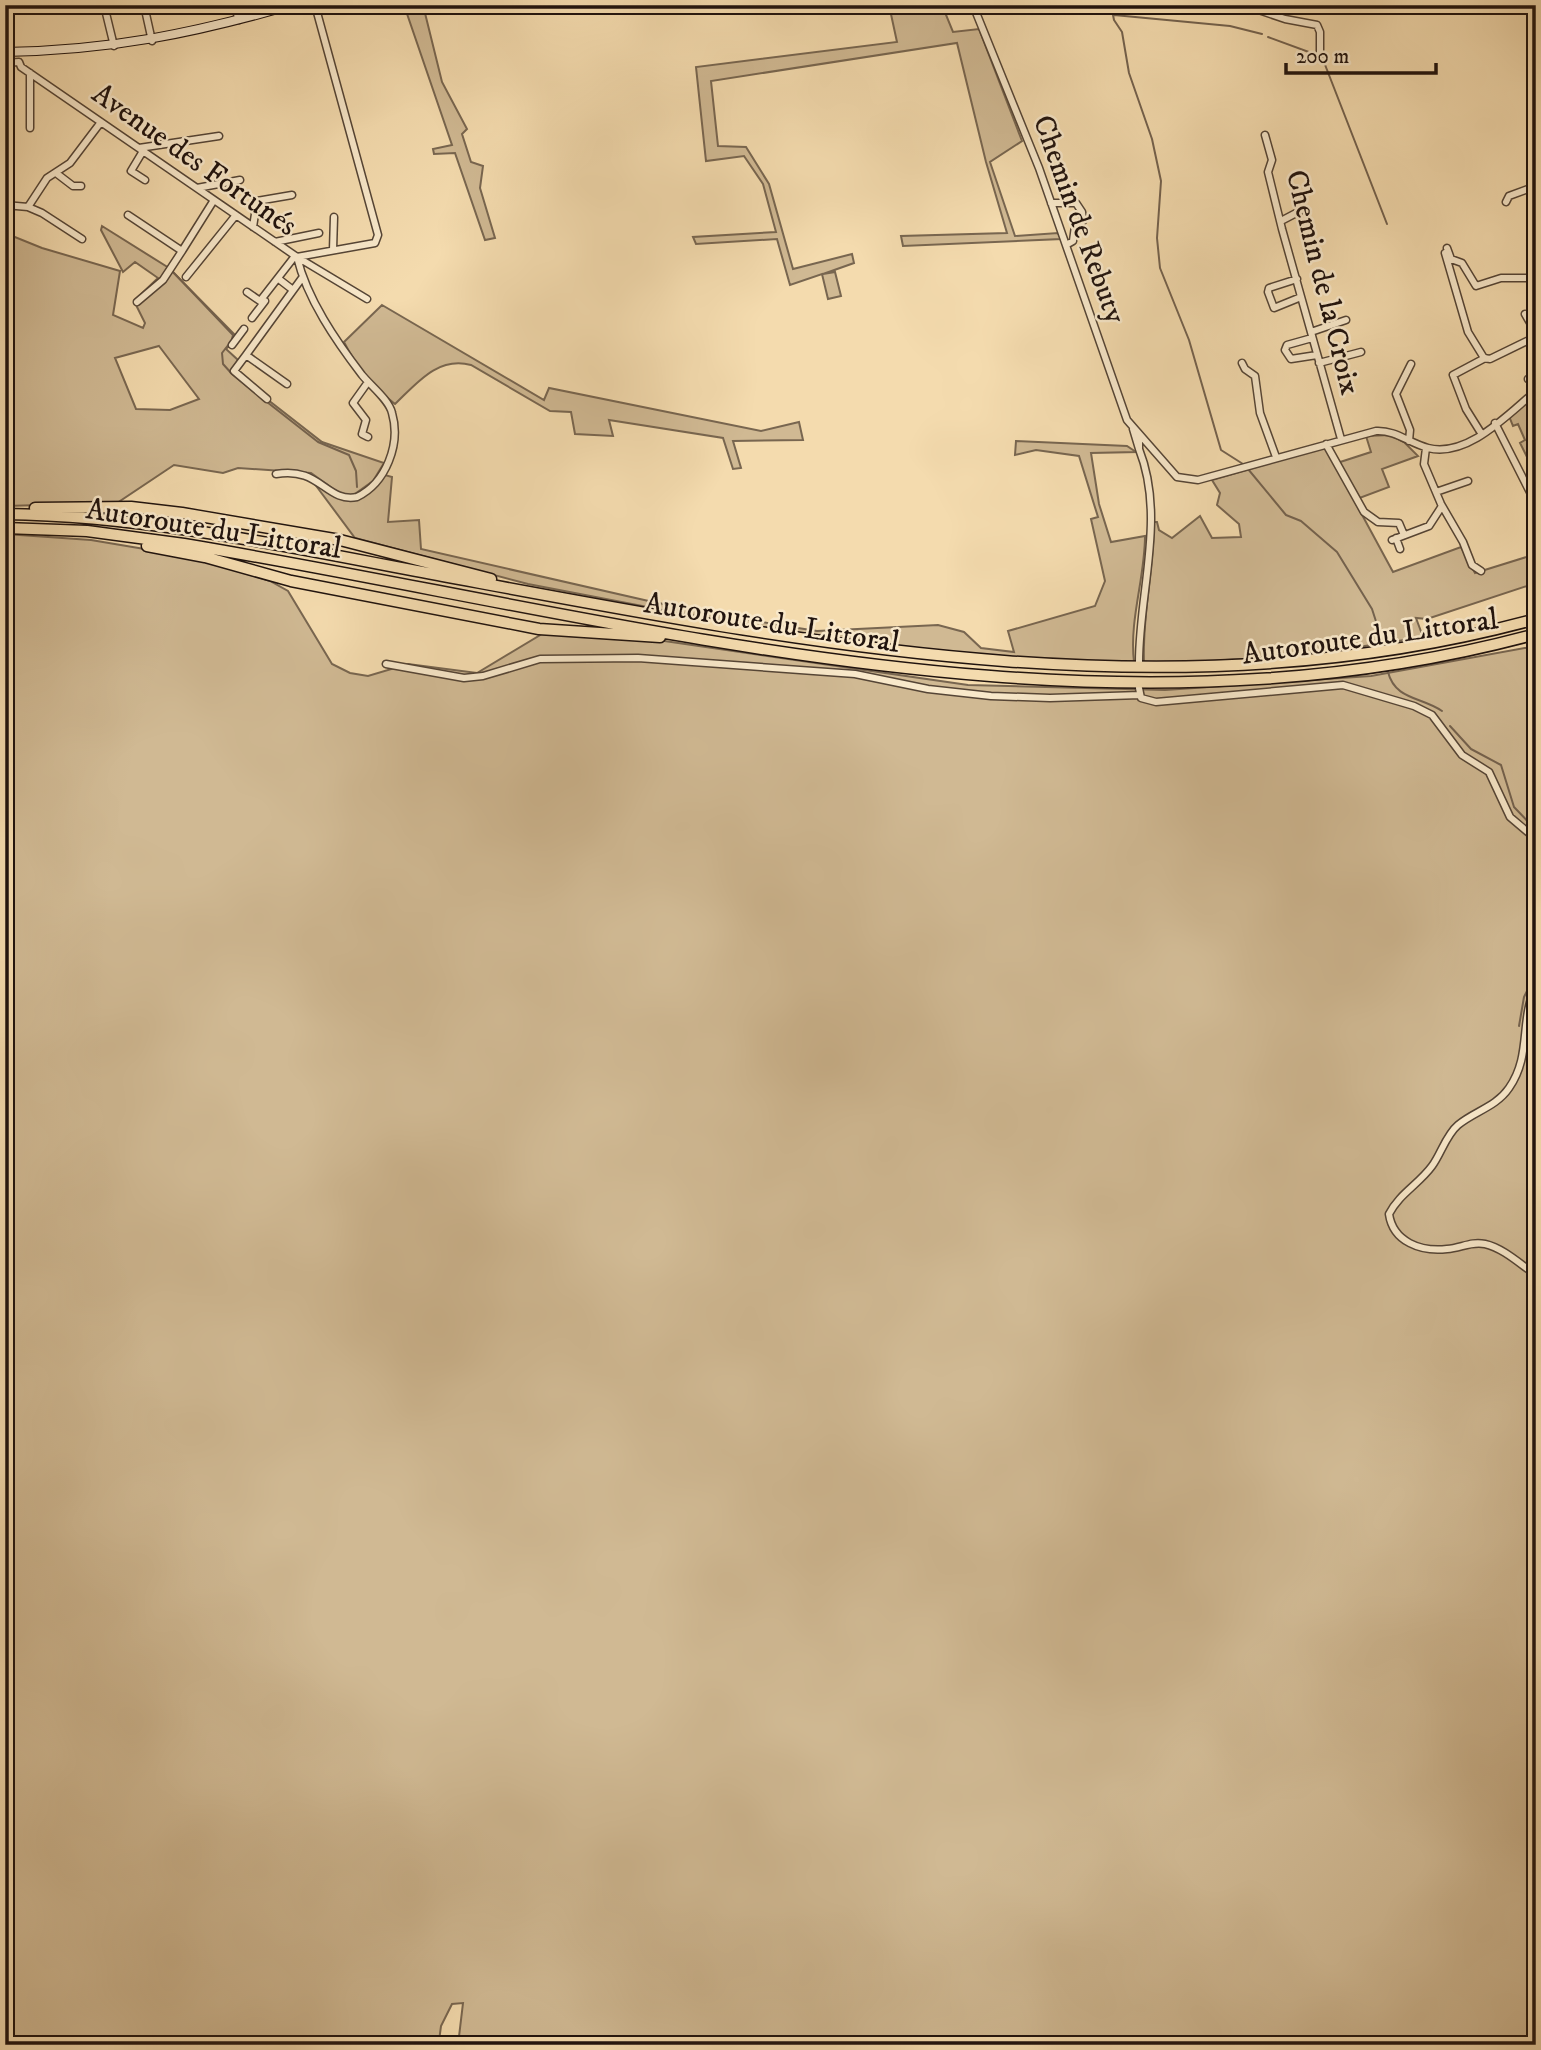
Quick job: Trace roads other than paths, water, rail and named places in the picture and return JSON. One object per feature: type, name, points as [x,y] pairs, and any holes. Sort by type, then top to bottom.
[{"type":"highway","points":[[5,512],[117,507],[182,513],[340,540],[495,580],[654,615]]},
{"type":"highway","name":"Autoroute du Littoral","points":[[5,512],[185,529],[654,615],[891,652],[1044,665],[1231,667],[1335,657],[1423,644],[1536,619]]},
{"type":"highway","name":"Autoroute du Littoral","points":[[5,528],[111,534],[224,551],[818,657],[1042,679],[1233,681],[1377,666],[1536,634]]},
{"type":"highway","points":[[37,528],[183,552],[291,581],[539,629],[637,634],[818,657]]},
{"type":"main road","points":[[5,52],[114,46],[152,41],[291,5]]},
{"type":"street","points":[[104,5],[114,46]]},
{"type":"street","points":[[144,5],[152,41]]},
{"type":"street","points":[[234,5],[239,20]]},
{"type":"street","name":"Avenue des Fortunés","points":[[5,63],[19,62],[30,73],[296,256],[375,243],[378,236],[314,5]]},
{"type":"street","name":"Chemin de Rebuty","points":[[974,5],[1051,203],[1144,466],[1151,535],[1139,662]]},
{"type":"street","points":[[1244,5],[1288,20],[1317,25],[1320,32],[1320,55]]},
{"type":"street","points":[[30,73],[30,128]]},
{"type":"street","points":[[28,207],[47,178],[70,163],[101,122]]},
{"type":"street","name":"Chemin de la Croix","points":[[1265,135],[1272,160],[1268,172],[1341,439]]},
{"type":"street","points":[[145,180],[131,171],[141,150],[219,136]]},
{"type":"street","points":[[56,173],[73,186],[81,186]]},
{"type":"street","points":[[197,188],[240,180]]},
{"type":"street","points":[[1506,202],[1509,196],[1536,186]]},
{"type":"street","points":[[253,227],[257,201],[292,195]]},
{"type":"street","points":[[1281,221],[1300,211],[1297,197]]},
{"type":"street","points":[[137,302],[163,280],[214,200]]},
{"type":"street","points":[[1051,203],[1076,203],[1082,212],[1083,221],[1075,226],[1073,241],[1066,245]]},
{"type":"street","points":[[5,232],[7,206],[28,207],[82,239]]},
{"type":"street","points":[[128,215],[182,251]]},
{"type":"street","points":[[186,278],[236,215]]},
{"type":"street","points":[[333,250],[334,217]]},
{"type":"street","points":[[275,242],[319,233]]},
{"type":"street","points":[[1485,358],[1468,332],[1446,250],[1451,259],[1462,263],[1479,287],[1501,278],[1536,278]]},
{"type":"street","points":[[276,474],[298,473],[312,476],[339,496],[361,496],[373,486],[389,461],[394,432],[392,410],[349,357],[302,278],[296,256]]},
{"type":"street","points":[[247,292],[260,301],[296,256]]},
{"type":"street","points":[[296,256],[367,299]]},
{"type":"street","points":[[274,289],[285,273]]},
{"type":"street","points":[[267,398],[234,371],[302,278]]},
{"type":"street","points":[[1297,279],[1269,288],[1268,292],[1274,308],[1301,297]]},
{"type":"street","points":[[280,280],[293,290]]},
{"type":"street","points":[[252,318],[264,301]]},
{"type":"street","points":[[258,309],[272,319]]},
{"type":"street","points":[[1481,433],[1453,377],[1456,372],[1485,358],[1536,338],[1525,314]]},
{"type":"street","points":[[1317,355],[1292,360],[1285,350],[1287,345],[1346,320]]},
{"type":"street","points":[[232,345],[244,329]]},
{"type":"street","points":[[238,337],[251,347]]},
{"type":"street","points":[[1319,363],[1360,352]]},
{"type":"street","points":[[246,355],[288,384]]},
{"type":"street","points":[[1242,363],[1245,369],[1255,376],[1261,413],[1276,457]]},
{"type":"street","points":[[1409,440],[1410,430],[1396,394],[1411,364]]},
{"type":"street","points":[[368,382],[353,402],[366,421],[362,434],[368,437]]},
{"type":"street","points":[[1133,429],[1172,473],[1186,480],[1381,430],[1426,447],[1452,448],[1481,433],[1536,391]]},
{"type":"street","points":[[1495,423],[1536,504]]},
{"type":"street","name":"Chemin de Rebuty","points":[[1139,435],[1139,449]]},
{"type":"street","points":[[1326,444],[1330,456],[1364,512],[1378,522],[1399,523],[1397,538],[1400,549]]},
{"type":"street","points":[[1426,447],[1424,464],[1441,506],[1463,542],[1472,565],[1480,571]]},
{"type":"street","points":[[1436,492],[1468,481]]},
{"type":"street","points":[[1397,538],[1430,525],[1436,510],[1441,506]]},
{"type":"street","points":[[386,664],[473,678],[540,659],[626,657],[855,674],[928,689],[991,696],[1051,698],[1140,692],[1156,702],[1308,687],[1353,687],[1424,710],[1441,725],[1462,755],[1489,772],[1506,811],[1536,839]]},
{"type":"street","points":[[1536,986],[1525,1011],[1522,1062],[1508,1090],[1498,1101],[1456,1126],[1430,1168],[1395,1203],[1390,1214],[1396,1234],[1405,1242],[1432,1249],[1477,1243],[1488,1245],[1536,1275]]},
{"type":"waterway","points":[[1111,5],[1114,20],[1122,32],[1129,73],[1152,139],[1161,181],[1157,238],[1160,268],[1189,340],[1221,450],[1243,464]]},
{"type":"waterway","points":[[1114,15],[1230,26],[1262,34]]},
{"type":"waterway","points":[[1268,37],[1317,55]]},
{"type":"waterway","points":[[5,57],[10,58]]},
{"type":"waterway","points":[[1322,57],[1387,224]]},
{"type":"waterway","points":[[173,272],[233,335],[232,339]]},
{"type":"waterway","points":[[229,344],[222,353],[223,364],[257,394]]},
{"type":"waterway","points":[[267,402],[318,442],[349,455],[356,471],[357,487]]},
{"type":"waterway","points":[[1248,469],[1286,515],[1301,521],[1337,552],[1372,609],[1383,643]]},
{"type":"waterway","points":[[1388,672],[1403,693],[1442,711]]},
{"type":"waterway","points":[[1450,726],[1471,749],[1501,765],[1514,807],[1536,830]]},
{"type":"waterway","points":[[1536,900],[1533,929],[1536,946]]},
{"type":"waterway","points":[[1519,1026],[1524,997],[1535,975]]}]
